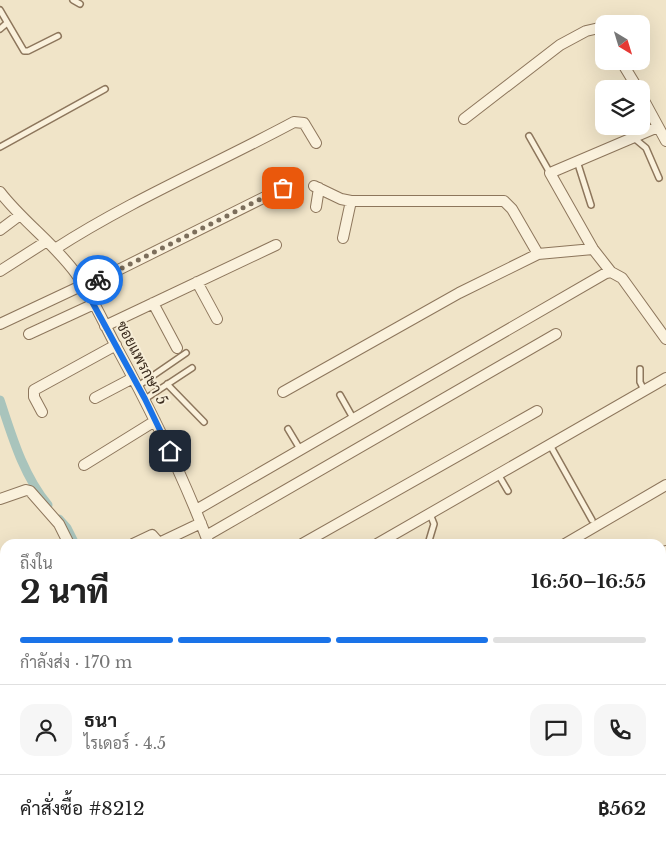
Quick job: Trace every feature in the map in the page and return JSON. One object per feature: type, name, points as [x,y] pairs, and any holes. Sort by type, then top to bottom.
[{"type":"street","points":[[464,119],[560,45],[586,31],[595,29]]},
{"type":"street","points":[[650,112],[666,141]]},
{"type":"street","points":[[54,249],[143,197],[294,122],[304,123],[316,143]]},
{"type":"street","points":[[658,127],[550,173],[593,249],[611,272],[622,278],[666,338]]},
{"type":"street","points":[[316,207],[316,187],[351,204],[504,201],[509,204],[538,254]]},
{"type":"street","points":[[0,324],[84,286],[283,188]]},
{"type":"street","name":"ซอยแพรกษา 5","points":[[0,192],[68,263],[84,286],[145,399],[196,510],[207,539]]},
{"type":"street","points":[[342,238],[351,204]]},
{"type":"street","points":[[0,230],[20,215]]},
{"type":"street","points":[[0,270],[47,241]]},
{"type":"street","points":[[105,326],[276,245]]},
{"type":"street","points":[[283,392],[459,293],[538,254],[593,249]]},
{"type":"street","points":[[196,510],[600,276],[611,272]]},
{"type":"street","points":[[197,282],[217,319]]},
{"type":"street","points":[[152,303],[182,350]]},
{"type":"street","points":[[29,334],[94,304]]},
{"type":"street","points":[[209,539],[556,334]]},
{"type":"street","points":[[42,412],[34,398],[34,390],[116,345]]},
{"type":"street","points":[[386,539],[666,378]]},
{"type":"street","points":[[95,398],[136,382]]},
{"type":"street","points":[[311,539],[537,411]]},
{"type":"street","points":[[84,465],[155,421]]},
{"type":"street","points":[[574,539],[666,485]]},
{"type":"street","points":[[0,498],[29,491],[59,524],[66,539]]},
{"type":"street","points":[[168,539],[201,523]]},
{"type":"street","points":[[144,539],[152,535],[156,539]]},
{"type":"lane","points":[[74,0],[80,4]]},
{"type":"lane","points":[[0,10],[24,51],[58,36]]},
{"type":"lane","points":[[0,29],[7,24]]},
{"type":"lane","points":[[0,147],[105,89]]},
{"type":"lane","points":[[529,136],[550,173]]},
{"type":"lane","points":[[634,138],[646,148],[659,178]]},
{"type":"lane","points":[[577,161],[591,205]]},
{"type":"lane","points":[[136,382],[182,350]]},
{"type":"lane","points":[[145,399],[192,368]]},
{"type":"lane","points":[[640,369],[640,382],[645,391]]},
{"type":"lane","points":[[168,384],[204,422]]},
{"type":"lane","points":[[340,395],[354,419]]},
{"type":"lane","points":[[288,429],[301,450]]},
{"type":"lane","points":[[550,444],[592,520]]},
{"type":"lane","points":[[498,474],[508,491]]},
{"type":"lane","points":[[430,513],[434,524],[430,539]]},
{"type":"waterway","points":[[0,400],[25,468],[48,505]]},
{"type":"waterway","points":[[59,519],[67,528],[72,539]]},
{"type":"way so far","points":[[98,280],[283,188]]},
{"type":"route","points":[[98,280],[84,287],[145,399],[170,451]]}]
